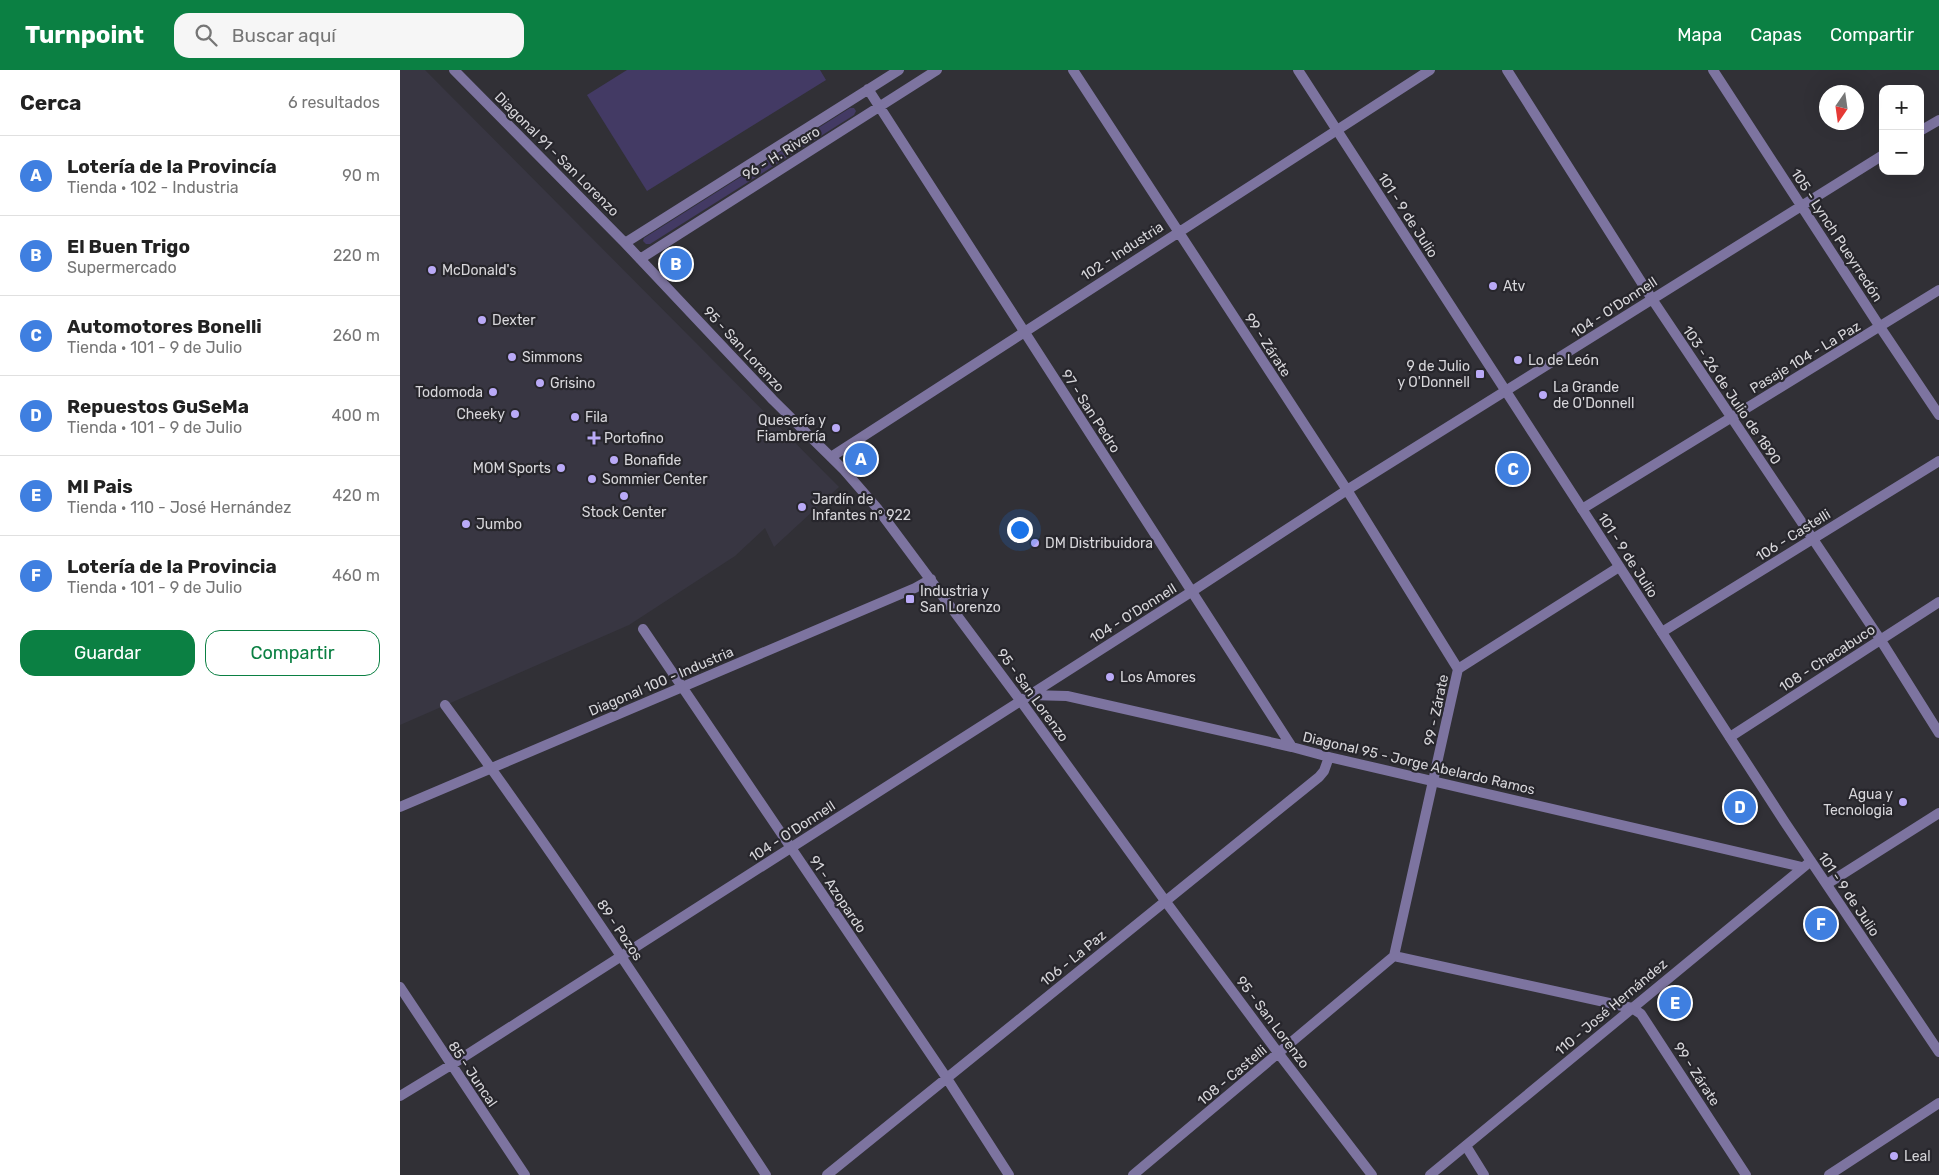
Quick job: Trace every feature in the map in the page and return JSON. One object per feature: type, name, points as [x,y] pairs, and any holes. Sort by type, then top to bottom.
[{"type":"street","name":"Diagonal 91 - San Lorenzo","points":[[454,70],[640,259]]},
{"type":"street","name":"96 - H. Rivero","points":[[625,243],[899,70]]},
{"type":"street","name":"96 - H. Rivero","points":[[640,259],[937,70]]},
{"type":"street","name":"99 - Zárate","points":[[1073,70],[1347,490],[1458,670],[1394,956]]},
{"type":"street","name":"101 - 9 de Julio","points":[[1298,70],[1730,737],[1806,864],[1827,884],[1939,1052]]},
{"type":"street","name":"102 - Industria","points":[[831,457],[1430,70]]},
{"type":"street","name":"103 - 26 de Julio de 1890","points":[[1507,70],[1652,299],[1880,640],[1939,733]]},
{"type":"street","name":"105 - Lynch Pueyrredón","points":[[1713,70],[1880,328],[1939,415]]},
{"type":"street","name":"97 - San Pedro","points":[[868,89],[1292,747]]},
{"type":"street","points":[[1922,130],[1939,120]]},
{"type":"street","name":"104 - O'Donnell","points":[[400,1096],[791,849],[1347,490],[1879,157]]},
{"type":"street","name":"95 - San Lorenzo","points":[[640,259],[768,395],[831,457],[877,508],[1025,698],[1166,902],[1372,1175]]},
{"type":"street","name":"Pasaje 104 - La Paz","points":[[1582,509],[1880,328],[1939,290]]},
{"type":"street","name":"106 - Castelli","points":[[1662,632],[1939,461]]},
{"type":"street","points":[[1458,670],[1619,567]]},
{"type":"street","name":"Diagonal 100 - Industria","points":[[400,807],[916,588],[931,579]]},
{"type":"street","name":"108 - Chacabuco","points":[[1730,737],[1939,602]]},
{"type":"street","name":"91 - Azopardo","points":[[643,629],[946,1078],[1009,1175]]},
{"type":"street","name":"Diagonal 95 - Jorge Abelardo Ramos","points":[[1025,698],[1067,696],[1434,781],[1806,864]]},
{"type":"street","name":"89 - Pozos","points":[[445,706],[491,768],[621,956],[766,1175]]},
{"type":"street","name":"106 - La Paz","points":[[827,1175],[1319,777],[1330,757]]},
{"type":"street","points":[[1827,884],[1939,813]]},
{"type":"street","name":"110 - José Hernández","points":[[1430,1175],[1806,864]]},
{"type":"street","points":[[1394,956],[1632,1008]]},
{"type":"street","name":"108 - Castelli","points":[[1133,1175],[1394,956]]},
{"type":"street","name":"85 - Juncal","points":[[400,987],[525,1175]]},
{"type":"street","name":"99 - Zárate","points":[[1632,1008],[1646,1020],[1746,1175]]},
{"type":"street","points":[[1829,1175],[1939,1103]]},
{"type":"street","points":[[1466,1146],[1484,1175]]},
{"type":"shaded area","points":[[400,70],[425,70],[839,487],[774,547],[765,528],[735,556],[629,625],[400,725]]},
{"type":"shaded area","points":[[627,70],[820,70],[826,80],[647,191],[587,95]]},
{"type":"shaded area","points":[[850,108],[854,108],[856,111],[854,115],[650,244],[646,244],[643,241],[644,238]]},
{"type":"place","name":"El Buen Trigo","points":[[676,264]]},
{"type":"place","name":"McDonald's","points":[[432,270]]},
{"type":"place","name":"Atv","points":[[1493,286]]},
{"type":"place","name":"Dexter","points":[[482,320]]},
{"type":"place","name":"Simmons","points":[[512,357]]},
{"type":"place","name":"Lo de León","points":[[1518,360]]},
{"type":"place","name":"9 de Julio y O'Donnell","points":[[1480,374]]},
{"type":"place","name":"Grisino","points":[[540,383]]},
{"type":"place","name":"Todomoda","points":[[493,392]]},
{"type":"place","name":"La Grande de O'Donnell","points":[[1543,395]]},
{"type":"place","name":"Cheeky","points":[[515,414]]},
{"type":"place","name":"Fila","points":[[575,417]]},
{"type":"place","name":"Quesería y Fiambrería","points":[[836,428]]},
{"type":"place","name":"Portofino","points":[[594,438]]},
{"type":"place","name":"Lotería de la Provincía","points":[[861,459]]},
{"type":"place","name":"Bonafide","points":[[614,460]]},
{"type":"place","name":"MOM Sports","points":[[561,468]]},
{"type":"place","name":"Automotores Bonelli","points":[[1513,469]]},
{"type":"place","name":"Sommier Center","points":[[592,479]]},
{"type":"place","name":"Stock Center","points":[[624,496]]},
{"type":"place","name":"Jardín de Infantes nº 922","points":[[802,507]]},
{"type":"place","name":"Jumbo","points":[[466,524]]},
{"type":"place","name":"DM Distribuidora","points":[[1035,543]]},
{"type":"place","name":"Industria y San Lorenzo","points":[[910,599]]},
{"type":"place","name":"Los Amores","points":[[1110,677]]},
{"type":"place","name":"Agua y Tecnologia","points":[[1903,802]]},
{"type":"place","name":"Repuestos GuSeMa","points":[[1740,807]]},
{"type":"place","name":"Lotería de la Provincia","points":[[1821,924]]},
{"type":"place","name":"MI Pais","points":[[1675,1003]]},
{"type":"place","name":"Leal","points":[[1894,1156]]}]
